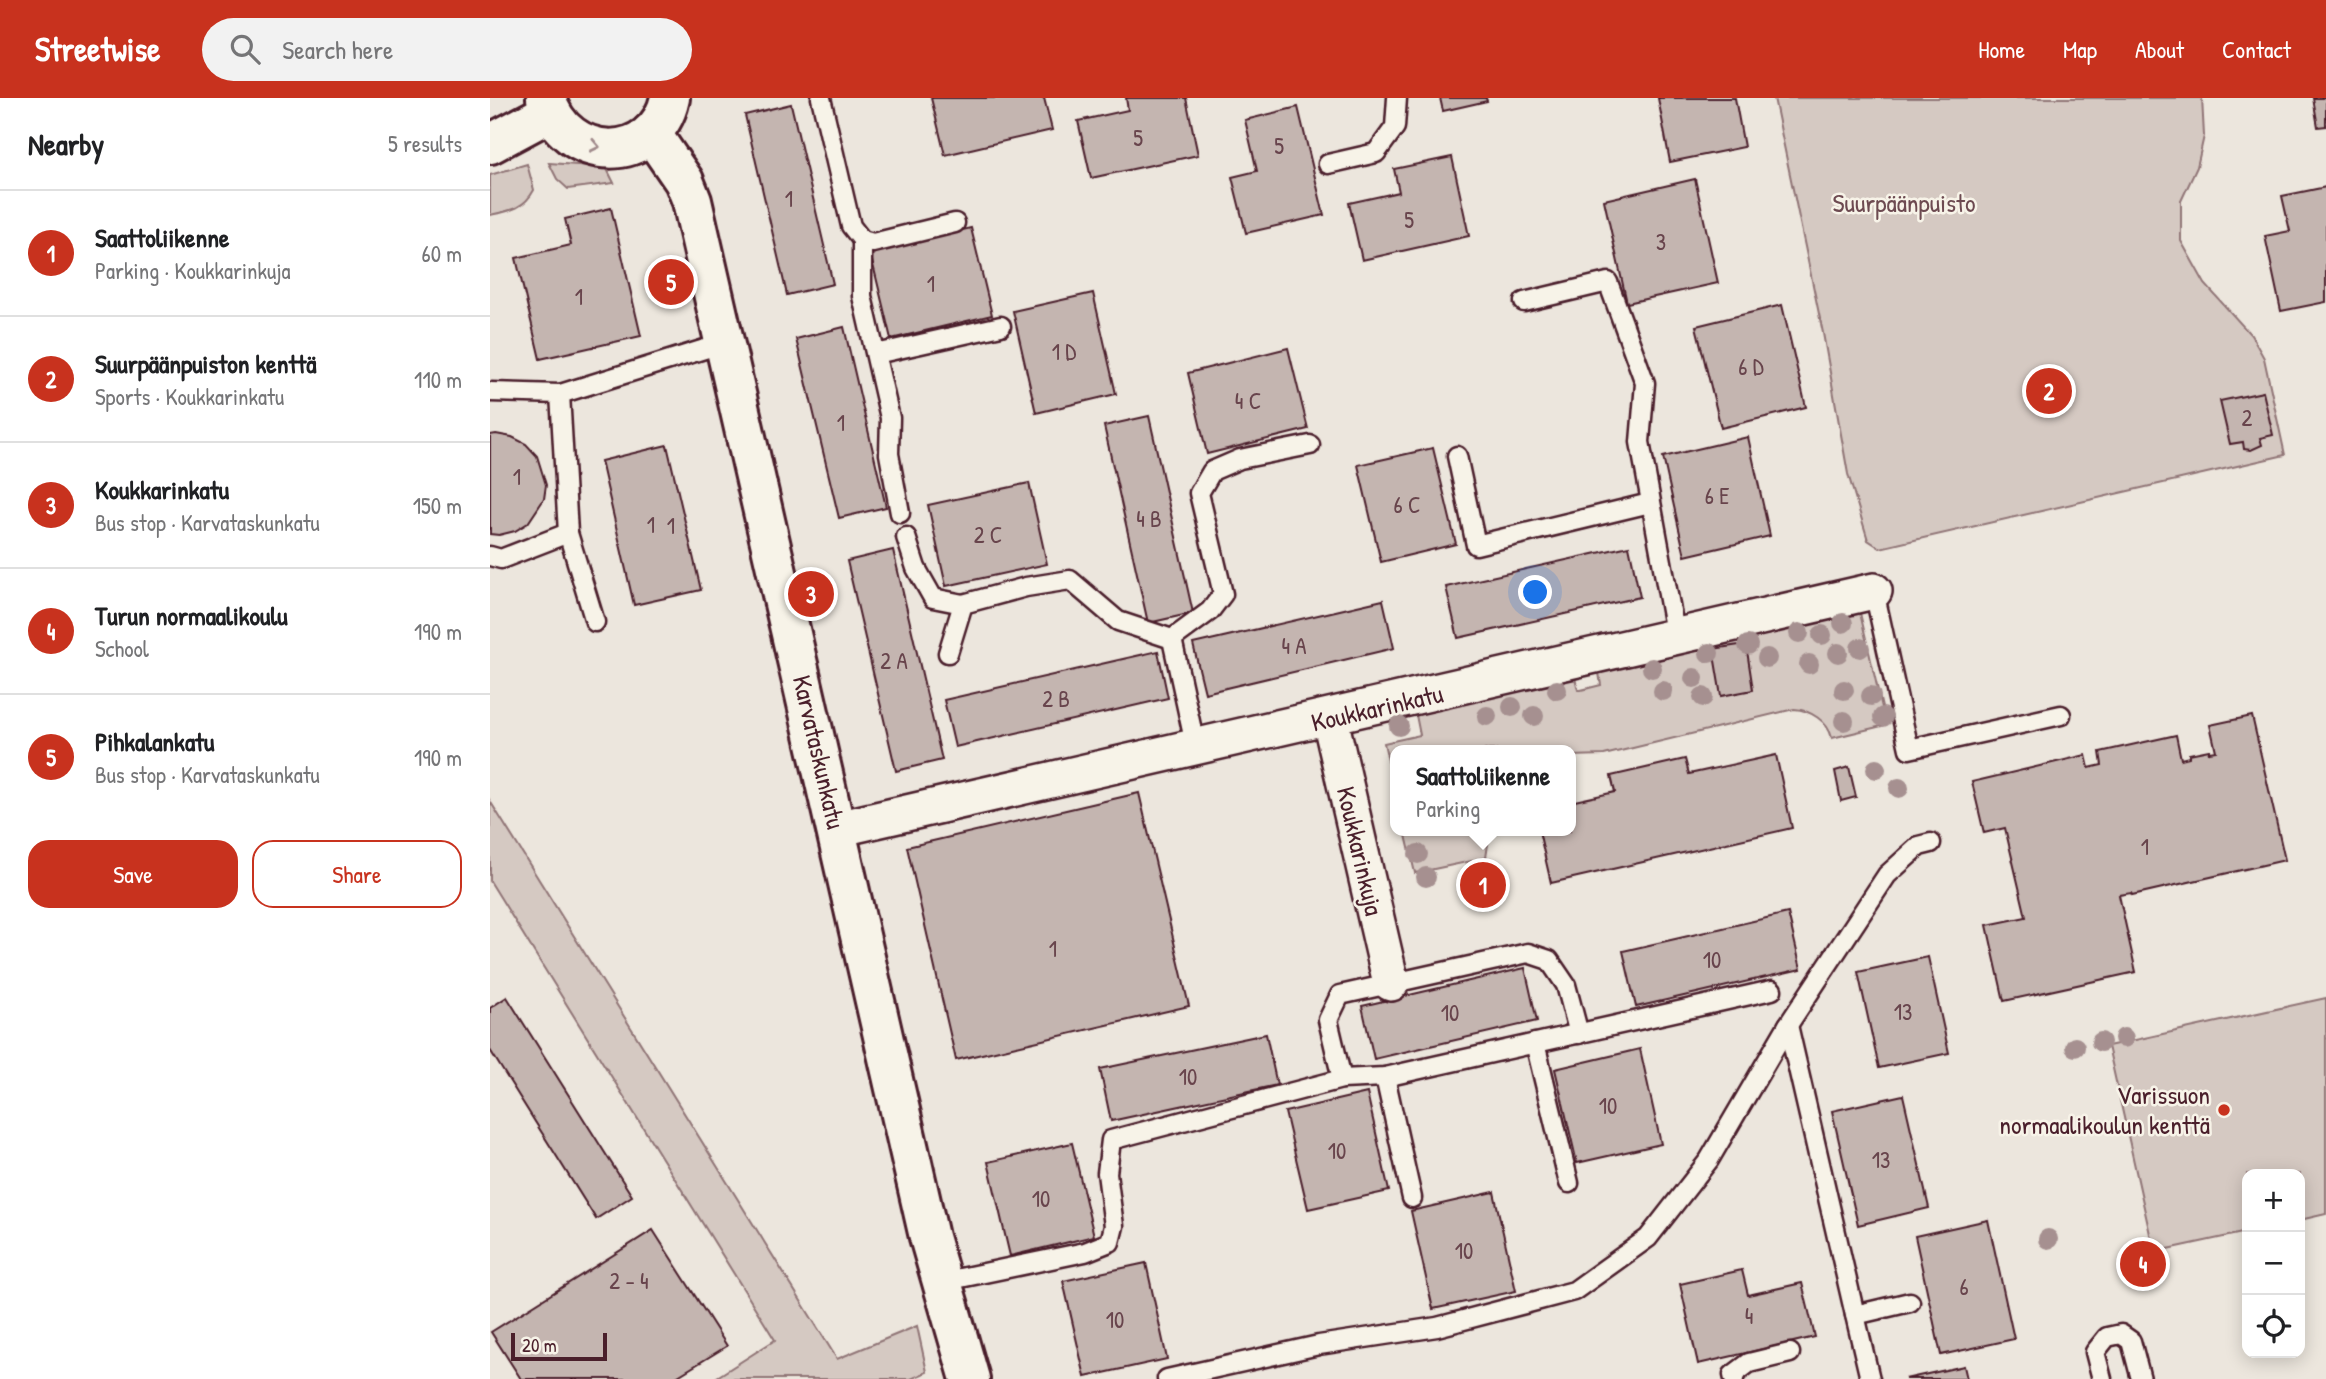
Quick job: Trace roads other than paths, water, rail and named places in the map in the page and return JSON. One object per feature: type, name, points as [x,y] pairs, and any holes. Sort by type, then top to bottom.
[{"type":"street","points":[[490,144],[548,105],[561,128],[577,141],[595,148],[615,149],[634,144],[651,133],[661,121],[670,98]]},
{"type":"street","name":"Karvataskunkatu","points":[[651,133],[684,181],[692,201],[965,1378]]},
{"type":"street","name":"Koukkarinkatu","points":[[837,830],[1330,719],[1874,591]]},
{"type":"street","name":"Koukkarinkuja","points":[[1330,719],[1391,983]]},
{"type":"lane","points":[[821,98],[851,226],[862,240],[873,243],[955,223]]},
{"type":"lane","points":[[1328,164],[1376,153],[1395,127],[1396,98]]},
{"type":"lane","points":[[862,240],[862,296],[890,418],[889,454],[900,513]]},
{"type":"lane","points":[[1524,302],[1608,282],[1645,383],[1640,442],[1676,638]]},
{"type":"lane","points":[[876,354],[1001,326]]},
{"type":"lane","points":[[490,392],[559,394],[724,344]]},
{"type":"lane","points":[[559,394],[568,533],[595,622]]},
{"type":"lane","points":[[1172,639],[1210,611],[1223,594],[1199,493],[1212,471],[1240,459],[1310,445]]},
{"type":"lane","points":[[1457,456],[1476,545],[1650,503]]},
{"type":"lane","points":[[490,556],[501,559],[568,533]]},
{"type":"lane","points":[[906,537],[916,568],[933,598],[963,604],[1026,587],[1070,580],[1118,621],[1172,639]]},
{"type":"lane","points":[[1874,591],[1909,749],[2061,715]]},
{"type":"lane","points":[[948,653],[963,604]]},
{"type":"lane","points":[[1172,639],[1196,748]]},
{"type":"lane","points":[[1167,1379],[1319,1345],[1437,1327],[1574,1291],[1648,1238],[1709,1160],[1788,1025],[1887,876],[1920,846],[1931,844]]},
{"type":"lane","points":[[1342,1079],[1328,1020],[1339,995],[1528,953],[1549,960],[1566,985],[1579,1034]]},
{"type":"lane","points":[[942,1283],[1085,1252],[1110,1242],[1114,1226],[1107,1173],[1111,1140],[1342,1079],[1385,1077],[1772,990]]},
{"type":"lane","points":[[1788,1025],[1870,1379]]},
{"type":"lane","points":[[1535,1044],[1569,1183]]},
{"type":"lane","points":[[1385,1077],[1412,1198]]},
{"type":"lane","points":[[1855,1315],[1910,1302]]},
{"type":"lane","points":[[2102,1379],[2095,1352],[2107,1337],[2121,1334],[2131,1341],[2141,1379]]},
{"type":"lane","points":[[1734,1379],[1733,1375],[1749,1363],[1790,1353]]},
{"type":"place","name":"Pihkalankatu","points":[[671,282]]},
{"type":"place","name":"Suurpäänpuiston kenttä","points":[[2049,391]]},
{"type":"place","name":"Koukkarinkatu","points":[[811,594]]},
{"type":"place","name":"Saattoliikenne","points":[[1483,885]]},
{"type":"place","name":"Varissuon normaalikoulun kenttä","points":[[2224,1110]]},
{"type":"place","name":"Turun normaalikoulu","points":[[2143,1264]]},
{"type":"park label","name":"Suurpäänpuisto","points":[[1904,203]]}]
